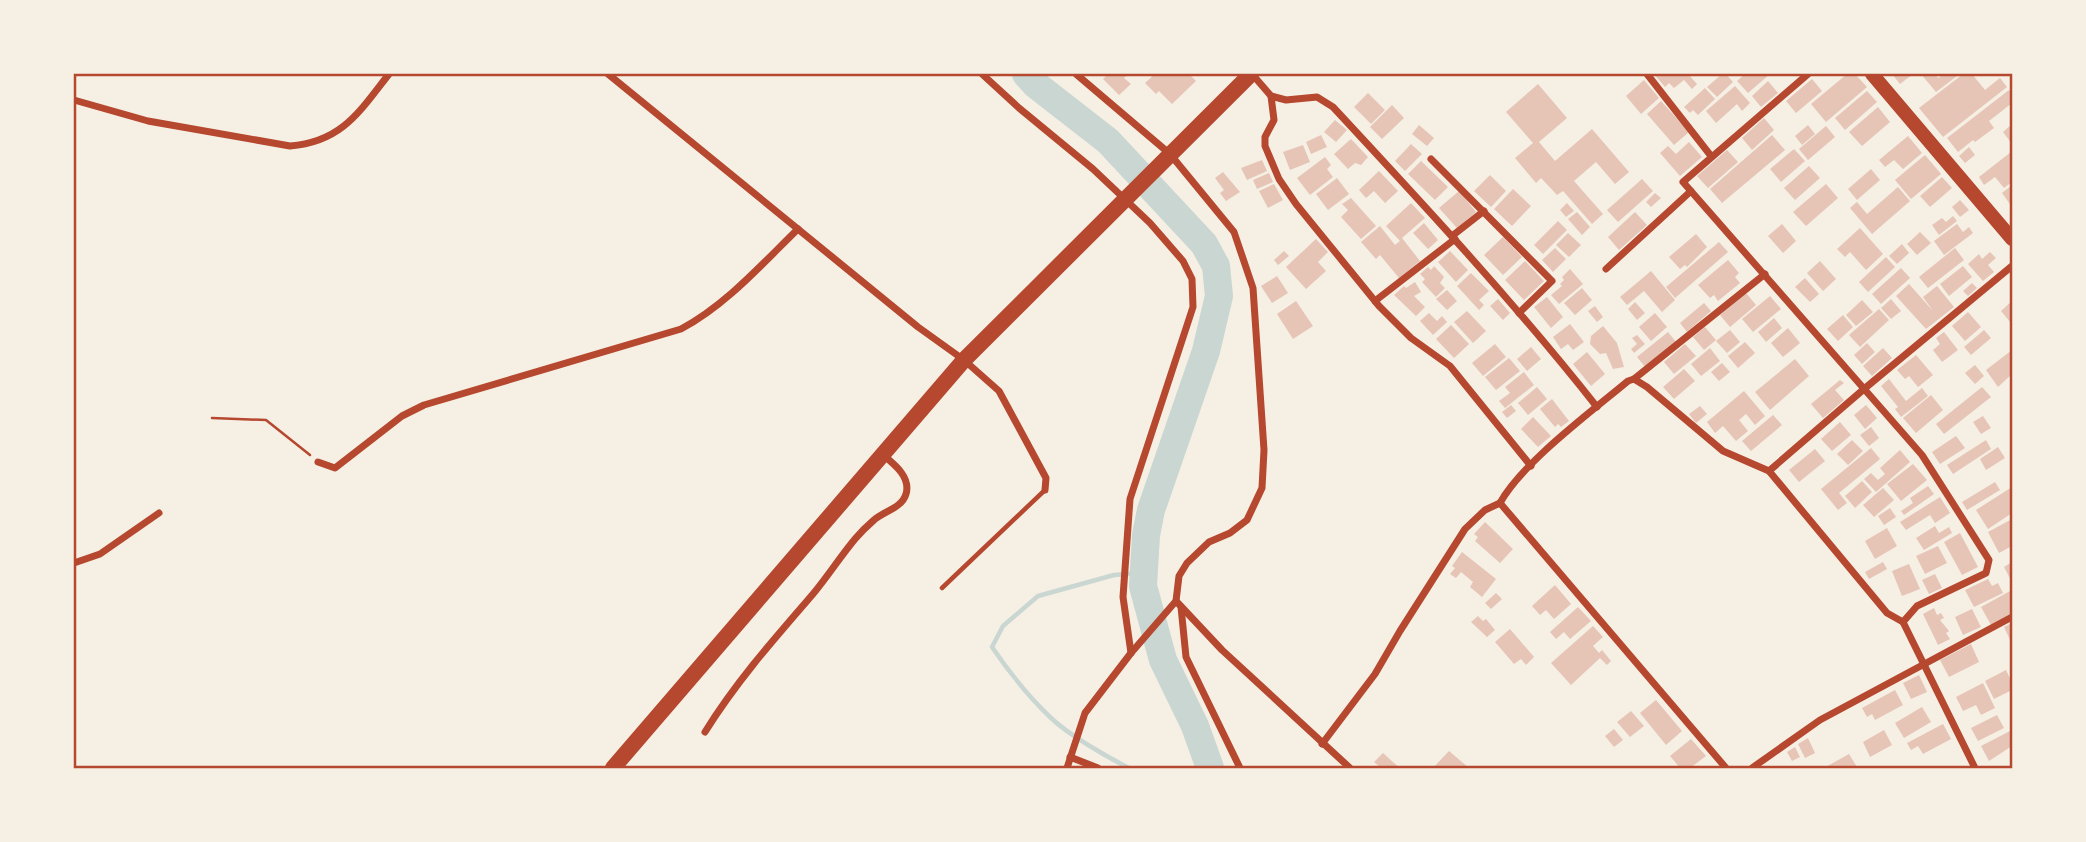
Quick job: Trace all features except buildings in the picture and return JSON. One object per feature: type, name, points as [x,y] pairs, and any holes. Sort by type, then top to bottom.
[{"type":"highway","points":[[613,768],[964,360],[1251,74]]},
{"type":"main road","points":[[1872,74],[2012,239]]},
{"type":"street","points":[[74,100],[148,121],[290,146],[311,144],[351,122],[389,74]]},
{"type":"street","points":[[608,74],[999,391],[1046,478],[1045,490]]},
{"type":"street","points":[[982,74],[1127,197],[1182,261],[1192,279],[1193,307],[1130,499],[1123,597],[1131,653]]},
{"type":"street","points":[[1076,74],[1167,157],[1234,232],[1253,288],[1264,450],[1262,488],[1247,520],[1230,533],[1209,542],[1186,562],[1179,576],[1179,604],[1186,657],[1240,768]]},
{"type":"street","points":[[1251,74],[1271,96],[1286,100],[1317,97],[1333,107],[1453,237],[1597,407]]},
{"type":"street","points":[[1647,74],[1712,156]]},
{"type":"street","points":[[1808,74],[1683,183],[1922,455],[1989,560],[1986,573],[1917,606],[1903,622]]},
{"type":"street","points":[[1271,96],[1274,120],[1265,136],[1265,146],[1279,179],[1296,204],[1375,301],[1411,338],[1450,366],[1531,466]]},
{"type":"street","points":[[1431,159],[1552,281],[1519,313]]},
{"type":"street","points":[[1606,269],[1690,191]]},
{"type":"street","points":[[1375,301],[1484,212]]},
{"type":"street","points":[[318,462],[335,468],[402,416],[424,405],[681,329],[717,304],[798,229]]},
{"type":"street","points":[[1769,471],[2012,266]]},
{"type":"street","points":[[1322,744],[1375,674],[1465,529],[1485,510],[1500,503],[1508,489],[1531,466],[1597,407],[1765,274]]},
{"type":"street","points":[[1634,379],[1723,451],[1769,471],[1886,613],[1903,622],[1975,768]]},
{"type":"street","points":[[705,733],[729,694],[754,661],[815,592],[856,538],[876,518],[900,504],[906,494],[906,482],[900,470],[883,455]]},
{"type":"street","points":[[1500,503],[1726,768]]},
{"type":"street","points":[[74,563],[100,554],[130,536],[159,513]]},
{"type":"street","points":[[1067,768],[1085,713],[1131,653],[1179,604]]},
{"type":"street","points":[[1179,604],[1223,650],[1350,768]]},
{"type":"street","points":[[1752,768],[1820,720],[2012,617]]},
{"type":"street","points":[[1070,757],[1098,768]]},
{"type":"lane","points":[[942,589],[1045,490]]},
{"type":"path","points":[[212,418],[266,420],[318,462]]},
{"type":"waterway","points":[[1026,74],[1036,85],[1108,141],[1204,244],[1216,266],[1219,296],[1206,351],[1151,510],[1146,535],[1143,586],[1163,660],[1195,726],[1210,768]]},
{"type":"waterway","points":[[1129,768],[1099,752],[1051,718],[1005,666],[992,647],[1003,626],[1038,596],[1114,575],[1143,573]]}]
